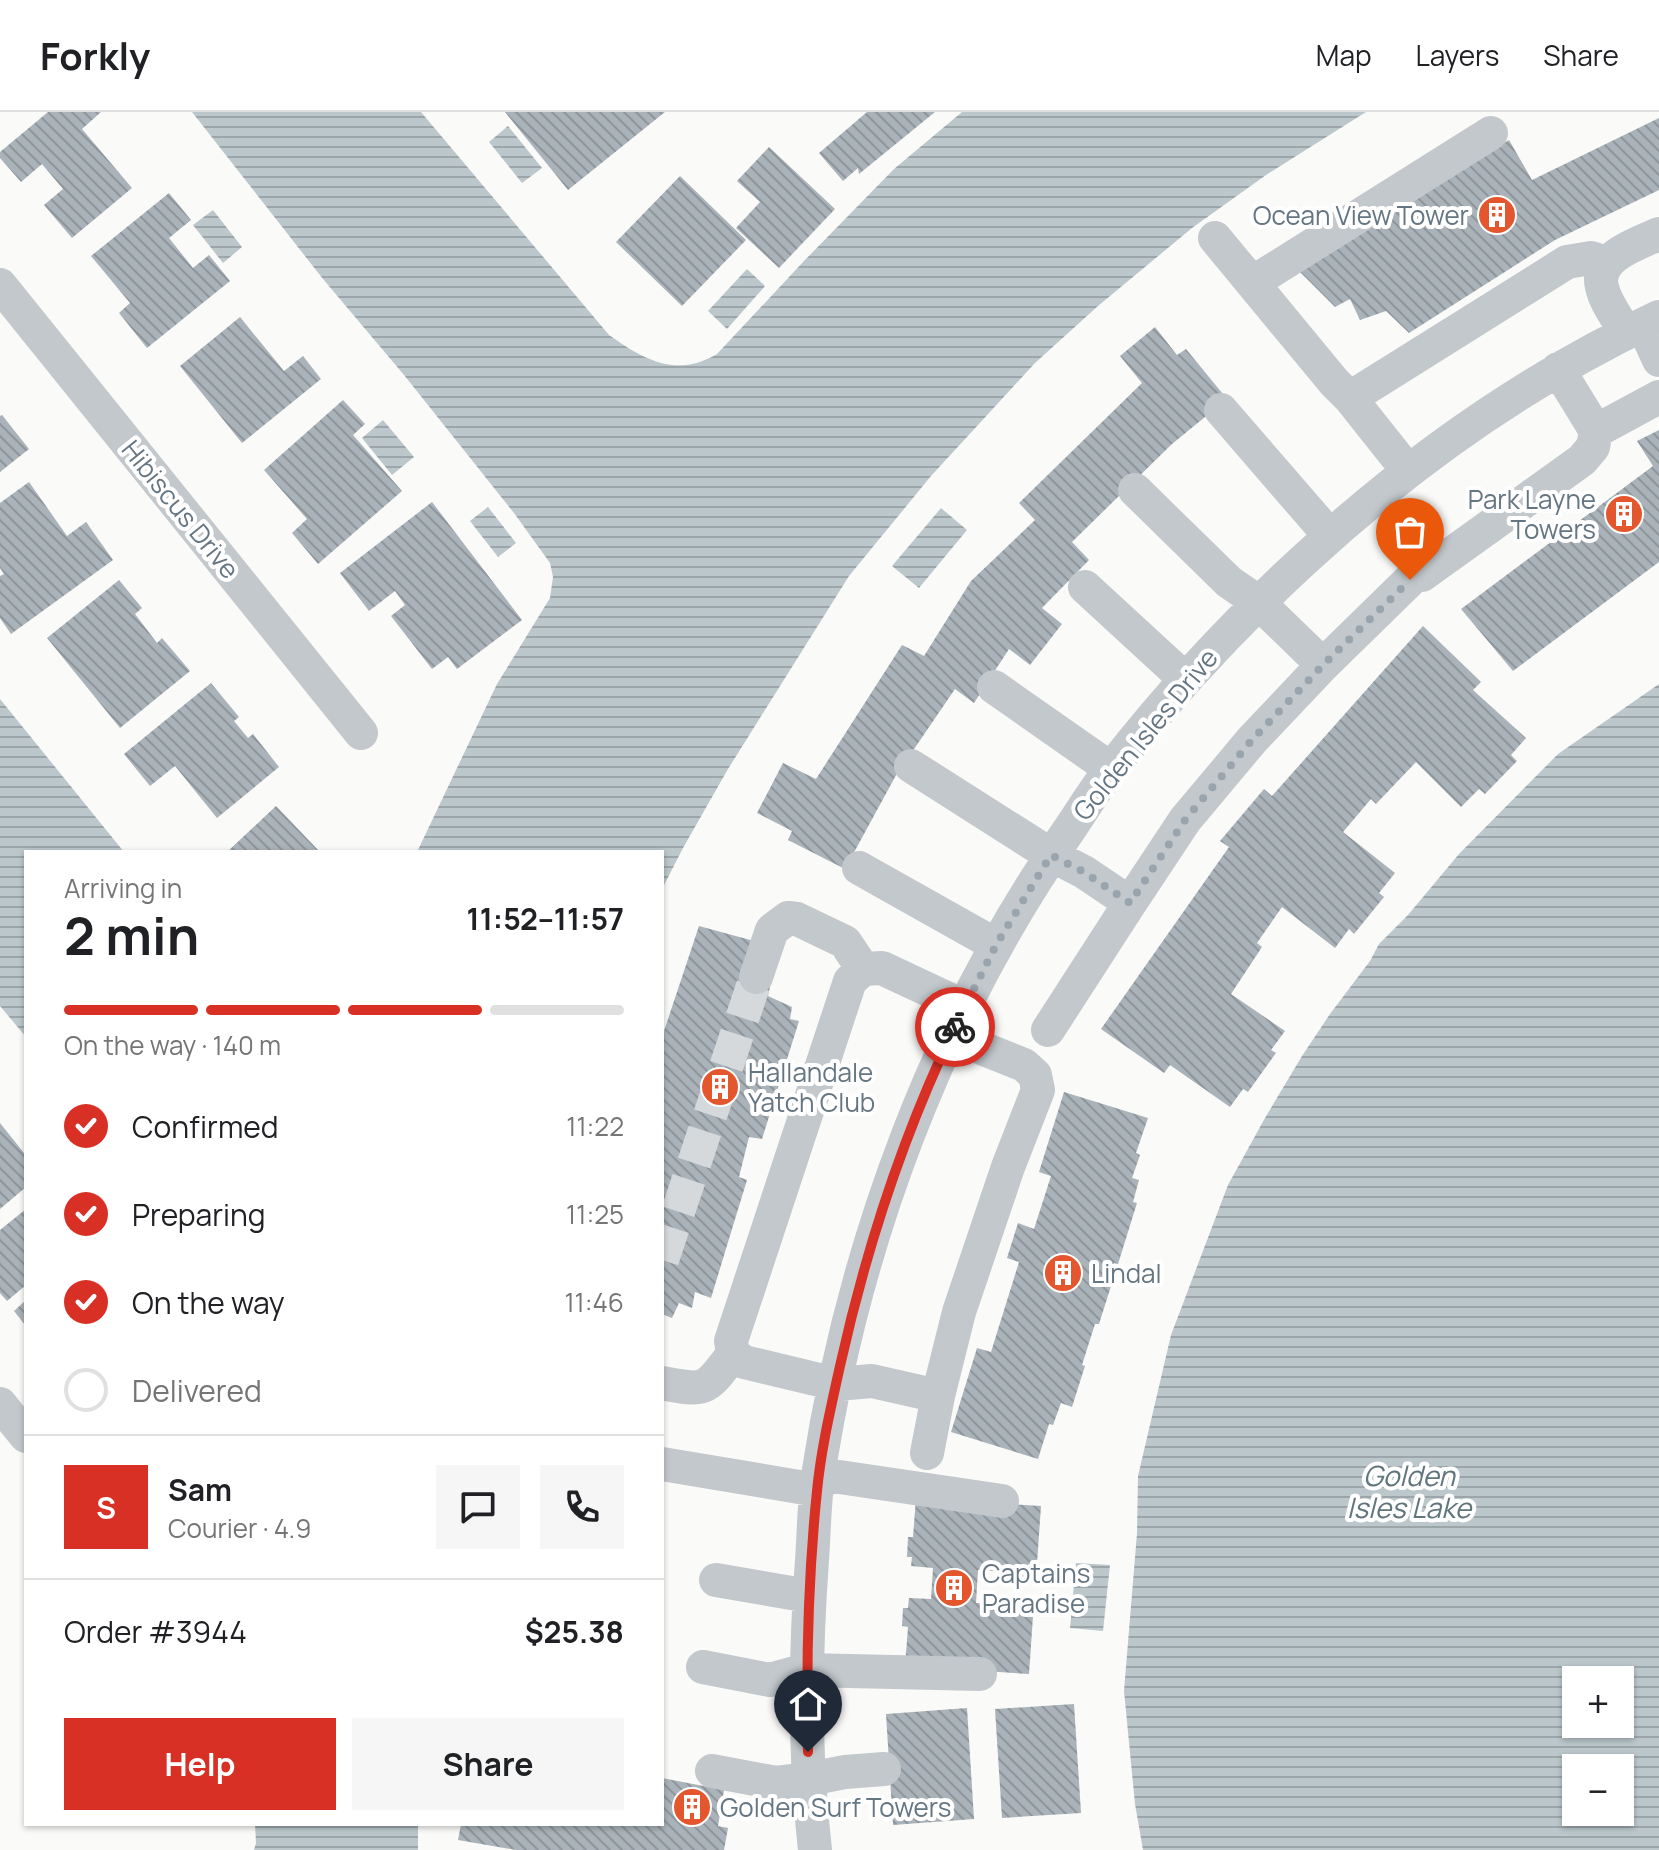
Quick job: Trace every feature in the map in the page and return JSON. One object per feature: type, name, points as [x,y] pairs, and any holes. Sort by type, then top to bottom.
[{"type":"street","points":[[1252,283],[1491,133]]},
{"type":"street","points":[[1659,234],[1620,253],[1607,263],[1601,275],[1602,287],[1643,325],[1659,360]]},
{"type":"street","points":[[1215,238],[1408,471]]},
{"type":"street","points":[[1350,398],[1567,262],[1591,258],[1607,263]]},
{"type":"street","name":"Hibiscus Drive","points":[[0,285],[361,733]]},
{"type":"street","name":"Golden Isles Drive","points":[[815,1850],[809,1779],[806,1670],[809,1596],[818,1482],[836,1384],[879,1216],[914,1118],[996,945],[1051,855],[1111,769],[1185,679],[1258,602],[1408,471],[1558,369],[1643,325]]},
{"type":"street","points":[[1048,1030],[1185,820],[1252,740],[1323,665],[1416,578],[1582,460],[1593,447],[1596,431],[1558,369]]},
{"type":"street","points":[[1596,431],[1659,397]]},
{"type":"street","points":[[1221,410],[1330,536]]},
{"type":"street","points":[[1135,490],[1229,582],[1258,602],[1323,665]]},
{"type":"street","points":[[1085,587],[1185,679]]},
{"type":"street","points":[[994,687],[1111,769]]},
{"type":"street","points":[[911,766],[1130,903]]},
{"type":"street","points":[[859,868],[996,945]]},
{"type":"street","points":[[756,977],[772,930],[788,918],[797,919],[845,942],[863,969]]},
{"type":"street","points":[[664,1383],[693,1389],[706,1385],[733,1354],[731,1341],[850,981],[863,969],[882,968],[1024,1065],[1035,1075],[1038,1090],[1008,1167],[959,1312],[927,1453]]},
{"type":"street","points":[[733,1354],[744,1362],[836,1384],[872,1381],[938,1396]]},
{"type":"street","points":[[0,1404],[24,1434]]},
{"type":"street","points":[[664,1464],[1002,1501]]},
{"type":"street","points":[[716,1580],[809,1596]]},
{"type":"street","points":[[703,1667],[770,1680],[806,1670],[980,1674]]},
{"type":"street","points":[[712,1771],[776,1783],[884,1769]]},
{"type":"water","points":[[192,112],[421,112],[609,335],[635,352],[661,363],[688,365],[717,354],[894,169],[962,112],[1366,112],[1266,175],[1192,228],[1098,306],[1035,363],[931,476],[849,576],[728,769],[664,885],[664,850],[418,850],[497,684],[550,598],[553,577],[550,563],[514,513],[323,279]]},
{"type":"water","points":[[508,126],[542,168],[522,183],[489,142]]},
{"type":"water","points":[[213,210],[242,247],[223,263],[193,225]]},
{"type":"water","points":[[747,269],[765,286],[727,329],[708,311]]},
{"type":"water","points":[[383,420],[414,457],[392,475],[362,438]]},
{"type":"water","points":[[488,507],[516,543],[498,557],[470,521]]},
{"type":"water","points":[[941,508],[967,530],[919,588],[892,566]]},
{"type":"water","name":"Golden Isles Lake","points":[[1659,684],[1659,1850],[1143,1850],[1135,1804],[1124,1691],[1137,1533],[1138,1476],[1171,1335],[1228,1185],[1302,1056],[1379,944],[1408,915],[1459,854],[1558,754]]},
{"type":"water","points":[[0,699],[122,850],[24,850],[24,1035],[0,1006]]},
{"type":"water","points":[[1076,1563],[1110,1565],[1103,1631],[1070,1628]]},
{"type":"water","points":[[255,1826],[418,1826],[418,1850],[254,1850]]},
{"type":"building","points":[[48,112],[101,112],[82,129],[132,188],[72,238],[44,205],[63,189],[42,164],[21,182],[0,158],[0,152]]},
{"type":"building","points":[[505,112],[665,112],[568,190]]},
{"type":"building","points":[[867,112],[935,112],[859,174],[858,168],[843,181],[819,153]]},
{"type":"building","name":"Ocean View Tower","points":[[1659,118],[1659,190],[1555,240],[1409,333],[1386,311],[1360,320],[1350,299],[1335,307],[1298,270],[1509,140],[1532,180]]},
{"type":"building","points":[[769,147],[835,209],[779,268],[736,228],[760,202],[737,181]]},
{"type":"building","points":[[680,176],[746,240],[682,306],[616,242]]},
{"type":"building","points":[[169,193],[191,220],[169,238],[193,268],[209,255],[230,281],[147,348],[119,313],[130,303],[91,256]]},
{"type":"building","points":[[240,317],[284,371],[303,356],[321,379],[242,443],[180,366]]},
{"type":"building","points":[[1155,327],[1177,355],[1186,349],[1227,399],[1172,444],[1072,542],[1089,560],[1042,608],[1062,624],[1030,665],[1009,649],[974,703],[955,689],[895,777],[845,869],[788,840],[792,831],[757,813],[783,763],[816,779],[902,645],[924,656],[971,581],[1035,520],[1019,503],[1142,383],[1120,356]]},
{"type":"building","points":[[343,400],[365,424],[353,435],[402,491],[318,564],[292,533],[307,519],[264,470]]},
{"type":"building","points":[[0,416],[29,449],[0,472]]},
{"type":"building","name":"Park Layne Towers","points":[[1659,430],[1659,562],[1513,671],[1461,609],[1653,466],[1637,441]]},
{"type":"building","points":[[29,482],[67,536],[86,522],[113,560],[11,634],[0,618],[0,576],[4,574],[0,568],[0,503]]},
{"type":"building","points":[[432,502],[522,620],[457,669],[448,657],[432,669],[391,616],[405,605],[395,591],[369,611],[340,573]]},
{"type":"building","points":[[119,580],[142,608],[135,614],[157,643],[162,638],[190,671],[120,728],[47,638]]},
{"type":"building","points":[[1423,626],[1481,682],[1473,690],[1526,738],[1511,755],[1517,761],[1485,794],[1479,789],[1461,807],[1416,762],[1376,804],[1371,799],[1343,832],[1395,873],[1379,893],[1384,897],[1354,934],[1349,929],[1335,948],[1282,907],[1257,943],[1262,947],[1231,994],[1285,1031],[1271,1050],[1276,1053],[1248,1092],[1243,1089],[1230,1107],[1170,1065],[1164,1073],[1101,1029],[1229,847],[1220,841],[1264,789],[1272,796]]},
{"type":"building","points":[[211,683],[239,717],[234,721],[248,738],[253,734],[279,767],[217,818],[175,766],[150,786],[124,754]]},
{"type":"building","points":[[276,806],[318,850],[229,850]]},
{"type":"building","name":"Hallandale Yatch Club","points":[[699,926],[754,941],[771,982],[768,996],[792,1007],[790,1019],[799,1021],[762,1139],[749,1137],[739,1177],[747,1180],[711,1298],[695,1292],[692,1308],[679,1303],[672,1318],[664,1315],[664,1031]]},
{"type":"building","name":"Lindal","points":[[1064,1092],[1148,1118],[1136,1153],[1140,1155],[1132,1178],[1139,1180],[1133,1202],[1137,1203],[1118,1264],[1114,1263],[1108,1282],[1112,1283],[1099,1324],[1095,1324],[1072,1407],[1061,1403],[1053,1425],[1049,1424],[1038,1459],[951,1432],[977,1348],[991,1352],[1019,1262],[1007,1258],[1018,1223],[1034,1229],[1051,1176],[1039,1172]]},
{"type":"building","points":[[0,1123],[24,1153],[24,1189],[0,1209]]},
{"type":"building","points":[[24,1211],[24,1287],[7,1301],[0,1293],[0,1230]]},
{"type":"building","points":[[24,1302],[24,1324],[14,1311]]},
{"type":"building","name":"Captains Paradise","points":[[916,1498],[1041,1506],[1036,1578],[997,1576],[997,1571],[978,1570],[976,1603],[994,1604],[995,1599],[1034,1602],[1029,1674],[905,1666],[908,1627],[902,1626],[903,1608],[908,1608],[909,1598],[931,1599],[933,1568],[911,1566],[912,1557],[907,1557],[908,1537],[913,1537]]},
{"type":"building","points":[[1074,1704],[1081,1813],[1002,1818],[995,1709]]},
{"type":"building","points":[[967,1708],[974,1819],[893,1825],[886,1714]]},
{"type":"building","name":"Golden Surf Towers","points":[[664,1778],[724,1790],[718,1826],[728,1828],[724,1850],[516,1850],[458,1840],[461,1826],[664,1826]]},
{"type":"tunnel","points":[[664,1254],[756,977]]},
{"type":"way so far","points":[[955,1027],[996,945],[1051,855],[1084,872],[1130,903],[1185,820],[1252,740],[1410,580]]},
{"type":"place","name":"Ocean View Tower","points":[[1497,215]]},
{"type":"place","name":"Park Layne Towers","points":[[1624,514]]},
{"type":"place","name":"Hallandale Yatch Club","points":[[720,1087]]},
{"type":"place","name":"Lindal","points":[[1063,1273]]},
{"type":"place","name":"Captains Paradise","points":[[954,1588]]},
{"type":"place","name":"Golden Surf Towers","points":[[692,1807]]},
{"type":"route","points":[[808,1752],[806,1670],[817,1490],[836,1384],[879,1216],[914,1118],[955,1027]]}]
